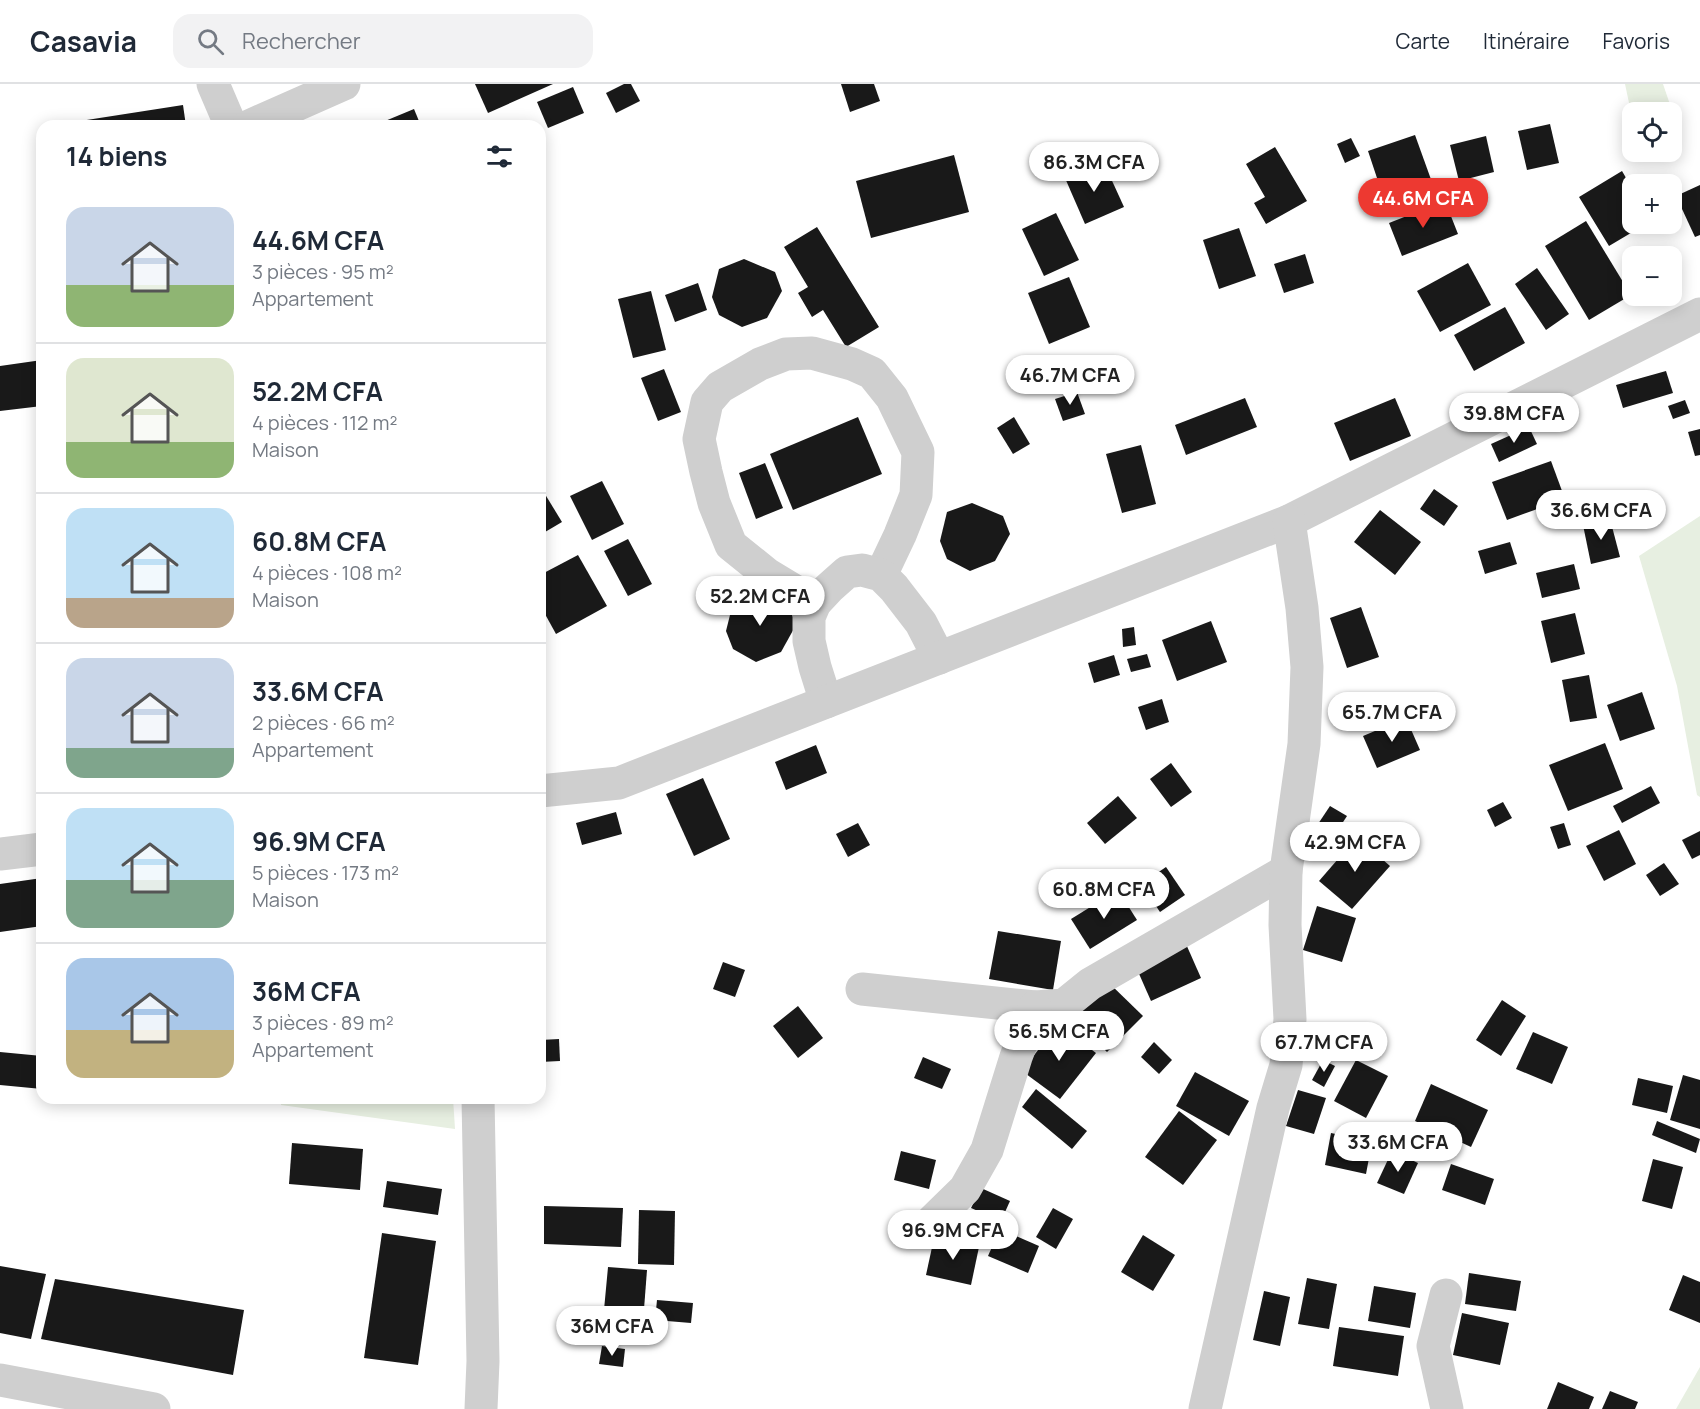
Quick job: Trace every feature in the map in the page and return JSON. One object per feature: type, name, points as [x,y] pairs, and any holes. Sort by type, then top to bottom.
[{"type":"street","points":[[213,84],[228,120]]},
{"type":"street","points":[[263,120],[344,84]]},
{"type":"street","points":[[546,790],[619,783],[1289,521],[1700,315]]},
{"type":"street","points":[[815,603],[767,574],[731,545],[714,503],[705,472],[699,439],[707,402],[720,387],[760,364],[786,354],[812,353],[852,364],[872,373],[892,398],[918,452],[916,495],[881,575]]},
{"type":"street","points":[[1205,1409],[1273,1108],[1286,1065],[1290,1019],[1286,871],[1304,744],[1306,668],[1302,608],[1289,521]]},
{"type":"street","points":[[826,702],[809,641],[809,617],[815,603],[847,572],[862,570],[881,575],[921,623],[939,658]]},
{"type":"street","points":[[0,854],[36,850]]},
{"type":"street","points":[[862,989],[1035,1007],[1064,1005],[1090,984],[1286,871]]},
{"type":"street","points":[[921,1232],[965,1189],[987,1150],[1016,1057],[1035,1007]]},
{"type":"street","points":[[478,1104],[483,1361],[481,1409]]},
{"type":"street","points":[[1446,1295],[1433,1347],[1447,1409]]},
{"type":"street","points":[[0,1380],[46,1398],[154,1409]]},
{"type":"shaded area","points":[[1625,84],[1663,84],[1669,102],[1629,102]]},
{"type":"shaded area","points":[[1700,516],[1700,797],[1697,795],[1677,686],[1639,556]]},
{"type":"shaded area","points":[[453,1104],[455,1129],[281,1105]]},
{"type":"shaded area","points":[[1700,1367],[1700,1409],[1676,1409]]},
{"type":"building","points":[[475,84],[553,84],[488,113]]},
{"type":"building","points":[[624,84],[631,84],[640,101],[616,113],[606,93]]},
{"type":"building","points":[[841,84],[874,84],[880,101],[850,112]]},
{"type":"building","points":[[573,87],[584,113],[548,128],[537,102]]},
{"type":"building","points":[[183,105],[185,120],[87,120]]},
{"type":"building","points":[[414,109],[419,120],[387,120]]},
{"type":"building","points":[[1550,124],[1559,163],[1527,170],[1518,131]]},
{"type":"building","points":[[1415,135],[1433,185],[1385,202],[1368,151]]},
{"type":"building","points":[[1486,136],[1494,172],[1459,181],[1450,145]]},
{"type":"building","points":[[1351,138],[1360,156],[1345,163],[1337,144]]},
{"type":"building","points":[[1275,147],[1307,201],[1266,224],[1254,203],[1265,197],[1246,164]]},
{"type":"building","points":[[954,155],[969,212],[871,238],[856,181]]},
{"type":"building","points":[[1103,161],[1124,207],[1085,224],[1065,178]]},
{"type":"building","points":[[1622,171],[1622,234],[1629,234],[1609,246],[1579,197]]},
{"type":"building","points":[[1700,185],[1700,235],[1695,237],[1682,209],[1682,193]]},
{"type":"building","points":[[1445,201],[1458,234],[1402,256],[1389,223]]},
{"type":"building","points":[[1056,213],[1079,260],[1044,276],[1022,229]]},
{"type":"building","points":[[1586,221],[1622,280],[1622,300],[1589,320],[1545,246]]},
{"type":"building","points":[[817,227],[879,327],[846,347],[823,310],[812,317],[798,293],[808,287],[784,247]]},
{"type":"building","points":[[1239,228],[1256,276],[1219,289],[1203,240]]},
{"type":"building","points":[[1305,254],[1314,283],[1284,293],[1274,264]]},
{"type":"building","points":[[744,259],[775,272],[782,291],[767,318],[742,327],[719,315],[712,297],[719,269]]},
{"type":"building","points":[[1468,263],[1491,305],[1440,332],[1417,291]]},
{"type":"building","points":[[1537,268],[1569,314],[1546,330],[1515,284]]},
{"type":"building","points":[[1069,277],[1090,327],[1049,344],[1028,293]]},
{"type":"building","points":[[698,283],[707,310],[675,322],[665,295]]},
{"type":"building","points":[[651,291],[666,350],[633,358],[618,299]]},
{"type":"building","points":[[1505,307],[1525,343],[1474,371],[1454,335]]},
{"type":"building","points":[[36,361],[36,407],[0,411],[0,366]]},
{"type":"building","points":[[664,369],[681,412],[658,421],[641,378]]},
{"type":"building","points":[[1666,371],[1673,393],[1623,408],[1616,385]]},
{"type":"building","points":[[1077,392],[1085,414],[1063,421],[1055,399]]},
{"type":"building","points":[[1245,398],[1257,427],[1186,455],[1175,425]]},
{"type":"building","points":[[1395,398],[1411,436],[1350,461],[1334,423]]},
{"type":"building","points":[[1685,400],[1690,413],[1673,419],[1668,406]]},
{"type":"building","points":[[858,417],[882,474],[793,510],[770,454]]},
{"type":"building","points":[[1014,417],[1030,444],[1013,454],[997,428]]},
{"type":"building","points":[[1529,427],[1537,444],[1499,462],[1491,444]]},
{"type":"building","points":[[1700,429],[1700,455],[1695,456],[1688,432]]},
{"type":"building","points":[[1141,445],[1156,504],[1122,513],[1106,454]]},
{"type":"building","points":[[1551,461],[1565,499],[1507,520],[1492,482]]},
{"type":"building","points":[[765,463],[783,508],[756,519],[739,473]]},
{"type":"building","points":[[602,481],[624,524],[592,540],[570,496]]},
{"type":"building","points":[[1434,489],[1458,506],[1444,526],[1420,509]]},
{"type":"building","points":[[546,496],[562,522],[546,531]]},
{"type":"building","points":[[972,503],[1003,516],[1010,534],[995,561],[970,571],[947,559],[940,541],[947,512]]},
{"type":"building","points":[[1380,510],[1421,542],[1395,575],[1354,542]]},
{"type":"building","points":[[1610,519],[1620,557],[1591,564],[1583,525]]},
{"type":"building","points":[[628,539],[652,584],[628,596],[604,551]]},
{"type":"building","points":[[1510,542],[1517,564],[1485,574],[1478,551]]},
{"type":"building","points":[[578,555],[607,606],[556,634],[546,616],[546,572]]},
{"type":"building","points":[[1574,564],[1580,589],[1542,598],[1536,573]]},
{"type":"building","points":[[758,593],[789,607],[796,625],[781,652],[756,662],[733,649],[726,631],[733,603]]},
{"type":"building","points":[[1361,607],[1379,657],[1347,668],[1330,618]]},
{"type":"building","points":[[1575,613],[1585,654],[1551,663],[1541,621]]},
{"type":"building","points":[[1211,621],[1227,662],[1177,681],[1162,640]]},
{"type":"building","points":[[1134,627],[1136,645],[1123,647],[1122,629]]},
{"type":"building","points":[[1147,654],[1151,667],[1131,672],[1127,659]]},
{"type":"building","points":[[1114,655],[1120,675],[1094,683],[1088,663]]},
{"type":"building","points":[[1589,675],[1597,718],[1570,722],[1562,680]]},
{"type":"building","points":[[1642,692],[1655,729],[1620,741],[1607,705]]},
{"type":"building","points":[[1162,699],[1169,722],[1146,730],[1138,707]]},
{"type":"building","points":[[1406,718],[1420,750],[1377,768],[1363,736]]},
{"type":"building","points":[[1605,743],[1623,789],[1568,811],[1549,765]]},
{"type":"building","points":[[816,745],[827,773],[786,790],[775,762]]},
{"type":"building","points":[[1171,763],[1192,792],[1171,807],[1150,779]]},
{"type":"building","points":[[703,778],[730,839],[694,856],[666,794]]},
{"type":"building","points":[[1651,786],[1660,803],[1622,823],[1613,806]]},
{"type":"building","points":[[1118,796],[1137,818],[1105,844],[1087,823]]},
{"type":"building","points":[[1503,802],[1512,818],[1495,827],[1487,810]]},
{"type":"building","points":[[1330,806],[1347,816],[1319,859],[1302,848]]},
{"type":"building","points":[[616,812],[622,834],[582,845],[576,823]]},
{"type":"building","points":[[858,823],[870,845],[848,857],[836,834]]},
{"type":"building","points":[[1564,823],[1571,845],[1558,849],[1550,827]]},
{"type":"building","points":[[1619,830],[1636,864],[1604,881],[1586,846]]},
{"type":"building","points":[[1700,831],[1700,855],[1692,859],[1682,840]]},
{"type":"building","points":[[1357,837],[1390,866],[1352,909],[1319,881]]},
{"type":"building","points":[[1664,863],[1679,884],[1660,896],[1646,875]]},
{"type":"building","points":[[1166,867],[1185,895],[1160,912],[1141,884]]},
{"type":"building","points":[[36,879],[36,927],[0,932],[0,884]]},
{"type":"building","points":[[1118,890],[1137,920],[1090,949],[1071,919]]},
{"type":"building","points":[[1317,906],[1356,918],[1342,962],[1303,950]]},
{"type":"building","points":[[998,931],[1061,941],[1053,990],[989,979]]},
{"type":"building","points":[[1186,944],[1201,978],[1151,1001],[1136,967]]},
{"type":"building","points":[[723,962],[745,970],[735,997],[713,989]]},
{"type":"building","points":[[1107,981],[1143,1016],[1107,1052],[1072,1018]]},
{"type":"building","points":[[1502,1000],[1526,1016],[1501,1056],[1476,1040]]},
{"type":"building","points":[[798,1006],[823,1038],[798,1058],[773,1026]]},
{"type":"building","points":[[1058,1024],[1096,1053],[1060,1099],[1022,1071]]},
{"type":"building","points":[[1533,1032],[1568,1047],[1552,1084],[1516,1069]]},
{"type":"building","points":[[559,1039],[560,1061],[546,1062],[546,1040]]},
{"type":"building","points":[[1154,1042],[1172,1060],[1159,1074],[1141,1057]]},
{"type":"building","points":[[0,1052],[36,1055],[36,1088],[0,1085]]},
{"type":"building","points":[[923,1057],[951,1069],[942,1089],[914,1078]]},
{"type":"building","points":[[1323,1060],[1335,1066],[1324,1087],[1312,1080]]},
{"type":"building","points":[[1356,1060],[1388,1076],[1366,1118],[1334,1101]]},
{"type":"building","points":[[1195,1072],[1249,1101],[1229,1136],[1176,1106]]},
{"type":"building","points":[[1683,1075],[1700,1080],[1700,1129],[1670,1120]]},
{"type":"building","points":[[1638,1078],[1673,1086],[1667,1113],[1632,1105]]},
{"type":"building","points":[[1431,1084],[1488,1110],[1471,1147],[1415,1121]]},
{"type":"building","points":[[1036,1089],[1087,1131],[1072,1149],[1022,1107]]},
{"type":"building","points":[[1298,1090],[1326,1098],[1314,1134],[1286,1126]]},
{"type":"building","points":[[1179,1111],[1217,1140],[1183,1185],[1145,1157]]},
{"type":"building","points":[[1657,1121],[1700,1139],[1696,1153],[1652,1135]]},
{"type":"building","points":[[1331,1133],[1372,1142],[1366,1174],[1325,1165]]},
{"type":"building","points":[[292,1143],[363,1149],[360,1190],[289,1184]]},
{"type":"building","points":[[901,1151],[936,1160],[929,1189],[894,1180]]},
{"type":"building","points":[[1392,1151],[1418,1163],[1404,1194],[1377,1183]]},
{"type":"building","points":[[1653,1159],[1683,1167],[1672,1209],[1642,1201]]},
{"type":"building","points":[[1451,1164],[1494,1179],[1485,1205],[1442,1190]]},
{"type":"building","points":[[387,1181],[442,1189],[438,1215],[383,1207]]},
{"type":"building","points":[[981,1188],[1010,1201],[1001,1221],[971,1208]]},
{"type":"building","points":[[544,1206],[623,1208],[621,1247],[544,1244]]},
{"type":"building","points":[[1053,1208],[1073,1219],[1056,1249],[1036,1237]]},
{"type":"building","points":[[639,1210],[675,1211],[674,1265],[638,1264]]},
{"type":"building","points":[[1000,1229],[1039,1246],[1028,1273],[988,1256]]},
{"type":"building","points":[[382,1233],[436,1241],[418,1365],[364,1358]]},
{"type":"building","points":[[1143,1235],[1175,1255],[1153,1291],[1121,1272]]},
{"type":"building","points":[[934,1238],[979,1247],[971,1285],[926,1275]]},
{"type":"building","points":[[0,1266],[46,1274],[31,1339],[0,1333]]},
{"type":"building","points":[[608,1267],[647,1270],[642,1335],[602,1331]]},
{"type":"building","points":[[1469,1273],[1521,1281],[1516,1311],[1465,1304]]},
{"type":"building","points":[[1683,1275],[1700,1282],[1700,1323],[1669,1310]]},
{"type":"building","points":[[1307,1278],[1337,1284],[1329,1329],[1298,1324]]},
{"type":"building","points":[[55,1279],[244,1310],[233,1375],[41,1339]]},
{"type":"building","points":[[1374,1286],[1416,1293],[1410,1328],[1368,1321]]},
{"type":"building","points":[[1264,1291],[1290,1297],[1280,1346],[1253,1340]]},
{"type":"building","points":[[657,1300],[693,1303],[691,1323],[655,1320]]},
{"type":"building","points":[[570,1309],[599,1310],[598,1340],[569,1339]]},
{"type":"building","points":[[1462,1313],[1509,1323],[1500,1365],[1453,1355]]},
{"type":"building","points":[[1339,1327],[1404,1336],[1398,1376],[1333,1366]]},
{"type":"building","points":[[602,1346],[625,1349],[623,1367],[599,1364]]},
{"type":"building","points":[[1558,1382],[1594,1397],[1589,1409],[1547,1409]]},
{"type":"building","points":[[1610,1391],[1638,1402],[1635,1409],[1602,1409]]}]
